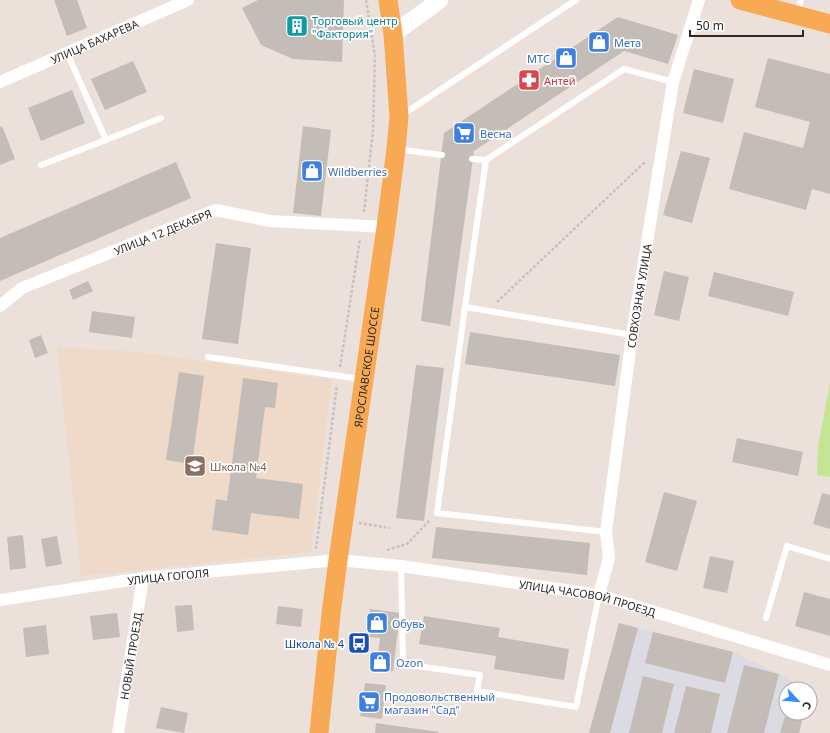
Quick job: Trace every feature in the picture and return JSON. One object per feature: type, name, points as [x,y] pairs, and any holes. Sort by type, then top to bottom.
[{"type":"main road","name":"ЯРОСЛАВСКОЕ ШОССЕ","points":[[319,733],[338,560],[396,149],[398,117],[393,34],[388,0]]},
{"type":"main road","points":[[393,34],[440,0]]},
{"type":"main road","points":[[740,0],[799,8],[830,24]]},
{"type":"street","name":"УЛИЦА БАХАРЕВА","points":[[0,82],[188,0]]},
{"type":"street","name":"СОВХОЗНАЯ УЛИЦА","points":[[599,595],[609,558],[606,532],[632,335],[673,82],[699,0]]},
{"type":"street","name":"УЛИЦА 12 ДЕКАБРЯ","points":[[0,306],[22,288],[216,210],[270,221],[386,227]]},
{"type":"street","name":"УЛИЦА ГОГОЛЯ","points":[[0,600],[143,578],[338,560]]},
{"type":"street","name":"УЛИЦА ЧАСОВОЙ ПРОЕЗД","points":[[338,560],[401,566],[599,595],[830,665]]},
{"type":"street","name":"НОВЫЙ ПРОЕЗД","points":[[118,733],[143,578]]},
{"type":"lane","points":[[398,117],[576,0]]},
{"type":"lane","points":[[67,53],[106,140]]},
{"type":"lane","points":[[472,159],[486,160],[624,69],[673,82]]},
{"type":"lane","points":[[41,165],[161,118]]},
{"type":"lane","points":[[396,149],[442,155]]},
{"type":"lane","points":[[486,160],[437,513],[606,532]]},
{"type":"lane","points":[[465,307],[632,335]]},
{"type":"lane","points":[[208,357],[363,379]]},
{"type":"lane","points":[[766,618],[787,546],[830,559]]},
{"type":"lane","points":[[401,566],[403,664],[480,675],[477,691],[576,707],[599,595]]},
{"type":"path","points":[[314,562],[339,376],[362,226],[373,130],[375,56],[366,0]]},
{"type":"path","points":[[487,310],[663,146]]},
{"type":"path","points":[[387,550],[407,544],[437,513]]},
{"type":"shaded area","name":"Школа №4","points":[[57,347],[140,352],[332,380],[311,552],[81,576]]},
{"type":"shaded area","points":[[619,623],[733,652],[779,674],[791,681],[778,681],[778,721],[802,721],[799,733],[589,733]]},
{"type":"green space","points":[[830,383],[830,477],[817,475],[818,446]]},
{"type":"building","points":[[54,0],[77,0],[87,28],[67,36]]},
{"type":"building","name":"Торговый центр \"Фактория\"","points":[[258,0],[344,0],[342,62],[293,59],[261,45],[242,8]]},
{"type":"building","points":[[618,17],[678,35],[668,64],[624,51],[474,151],[450,326],[421,321],[444,133]]},
{"type":"building","points":[[768,58],[830,74],[830,194],[812,189],[806,210],[729,189],[744,132],[803,148],[810,122],[755,107]]},
{"type":"building","points":[[133,61],[147,92],[105,110],[91,79]]},
{"type":"building","points":[[694,69],[734,79],[723,123],[683,113]]},
{"type":"building","points":[[72,90],[85,123],[41,141],[28,108]]},
{"type":"building","points":[[2,126],[15,159],[0,165],[0,127]]},
{"type":"building","name":"Wildberries","points":[[303,126],[331,130],[321,216],[293,213]]},
{"type":"building","points":[[681,151],[710,158],[692,223],[663,215]]},
{"type":"building","points":[[176,162],[191,198],[0,281],[0,238]]},
{"type":"building","points":[[216,243],[251,248],[238,344],[202,339]]},
{"type":"building","points":[[664,271],[689,277],[679,321],[654,315]]},
{"type":"building","points":[[714,272],[794,292],[788,316],[708,296]]},
{"type":"building","points":[[88,281],[93,291],[73,300],[69,290]]},
{"type":"building","points":[[92,311],[135,317],[132,338],[89,332]]},
{"type":"building","points":[[470,332],[620,355],[615,386],[465,364]]},
{"type":"building","points":[[41,335],[48,353],[35,358],[29,340]]},
{"type":"building","points":[[416,365],[444,368],[424,521],[396,518]]},
{"type":"building","points":[[179,372],[204,376],[192,464],[166,460]]},
{"type":"building","points":[[243,378],[278,383],[275,408],[265,407],[256,478],[303,484],[299,519],[251,513],[248,535],[212,530],[216,499],[227,501]]},
{"type":"building","points":[[737,438],[803,452],[798,476],[732,462]]},
{"type":"building","points":[[664,492],[697,501],[677,571],[645,562]]},
{"type":"building","points":[[822,493],[830,495],[830,529],[813,524]]},
{"type":"building","points":[[436,527],[590,543],[587,575],[432,558]]},
{"type":"building","points":[[23,535],[26,568],[10,570],[7,537]]},
{"type":"building","points":[[57,536],[62,564],[46,567],[41,539]]},
{"type":"building","points":[[710,556],[734,561],[727,593],[703,588]]},
{"type":"building","points":[[804,592],[830,599],[830,636],[795,626]]},
{"type":"building","points":[[192,605],[194,630],[177,632],[175,606]]},
{"type":"building","points":[[278,606],[303,609],[301,627],[276,624]]},
{"type":"building","points":[[370,609],[400,613],[393,671],[376,669],[380,638],[367,637]]},
{"type":"building","points":[[117,613],[120,637],[93,640],[90,616]]},
{"type":"building","points":[[424,616],[500,628],[498,637],[569,649],[564,680],[494,669],[496,656],[419,644]]},
{"type":"building","points":[[619,623],[638,628],[610,733],[589,733]]},
{"type":"building","points":[[46,625],[49,654],[26,657],[23,628]]},
{"type":"building","points":[[653,632],[733,652],[725,683],[645,663]]},
{"type":"building","points":[[744,665],[779,674],[764,733],[727,733]]},
{"type":"building","points":[[643,676],[674,684],[662,733],[629,733]]},
{"type":"building","points":[[365,683],[386,685],[382,719],[360,716]]},
{"type":"building","points":[[686,686],[720,694],[711,733],[674,733]]},
{"type":"building","points":[[161,707],[188,713],[184,733],[156,728]]},
{"type":"building","points":[[784,721],[802,721],[799,733],[780,733]]},
{"type":"building","points":[[376,723],[439,732],[439,733],[375,733]]},
{"type":"place","name":"Торговый центр \"Фактория\"","points":[[297,26]]},
{"type":"place","name":"Мета","points":[[599,42]]},
{"type":"place","name":"МТС","points":[[566,58]]},
{"type":"place","name":"Антей","points":[[529,80]]},
{"type":"place","name":"Весна","points":[[464,133]]},
{"type":"place","name":"Wildberries","points":[[312,171]]},
{"type":"place","name":"Школа №4","points":[[195,466]]},
{"type":"place","name":"Обувь","points":[[377,623]]},
{"type":"place","name":"Школа № 4","points":[[359,643]]},
{"type":"place","name":"Ozon","points":[[380,662]]},
{"type":"place","name":"Продовольственный магазин \"Сад\"","points":[[369,702]]}]
